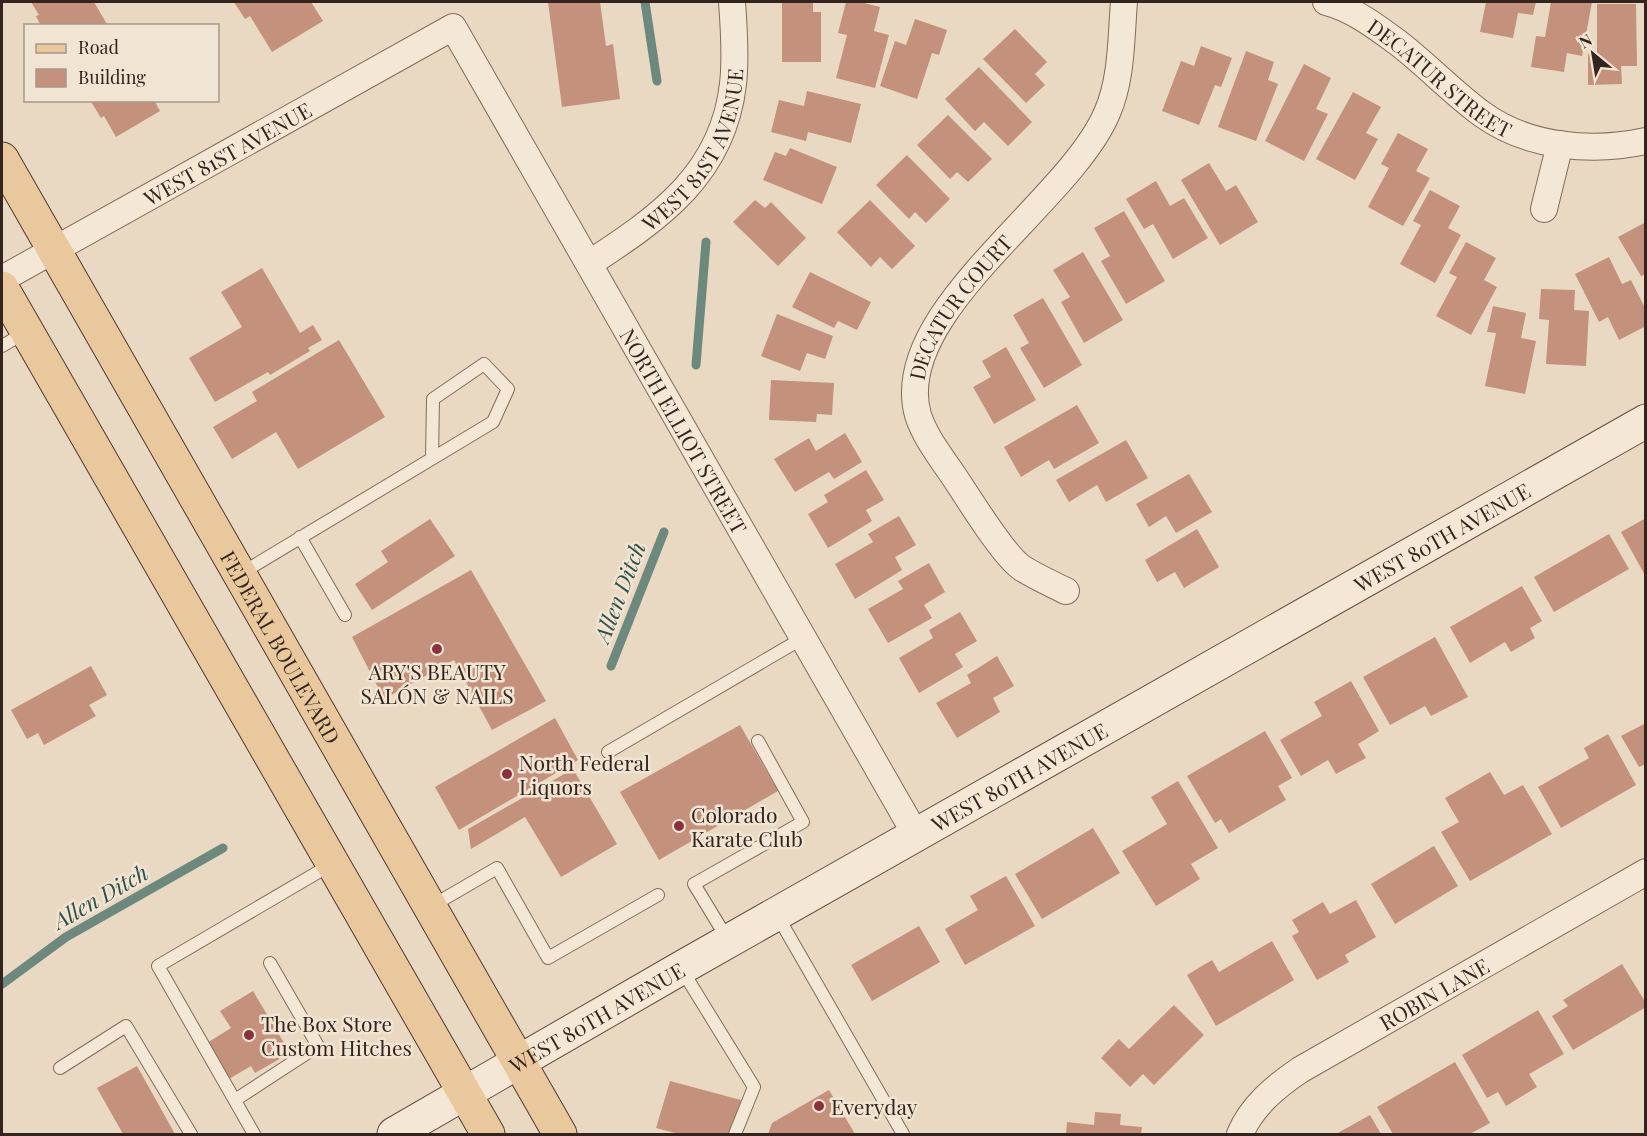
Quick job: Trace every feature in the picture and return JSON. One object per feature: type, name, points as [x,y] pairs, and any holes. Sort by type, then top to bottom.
[{"type":"main road","name":"FEDERAL BOULEVARD","points":[[2,159],[560,1134]]},
{"type":"main road","points":[[2,288],[14,339],[333,863],[489,1134]]},
{"type":"street","name":"WEST 81ST AVENUE","points":[[590,263],[651,222],[674,201],[706,164],[729,110],[733,82],[732,2]]},
{"type":"street","name":"DECATUR COURT","points":[[1066,591],[1020,567],[966,494],[922,427],[915,394],[916,373],[925,348],[943,314],[994,253],[1065,177],[1103,122],[1115,92],[1124,2]]},
{"type":"street","name":"DECATUR STREET","points":[[1326,2],[1358,15],[1376,26],[1483,114],[1518,133],[1560,144],[1592,147],[1646,141]]},
{"type":"street","name":"WEST 81ST AVENUE","points":[[2,279],[453,27]]},
{"type":"street","name":"NORTH ELLIOT STREET","points":[[453,27],[916,834]]},
{"type":"street","points":[[1544,209],[1560,144]]},
{"type":"street","name":"WEST 80TH AVENUE","points":[[394,1134],[916,834],[1646,421]]},
{"type":"street","name":"ROBIN LANE","points":[[1240,1134],[1243,1126],[1275,1087],[1300,1070],[1646,872]]},
{"type":"lane","points":[[239,574],[493,422],[508,389],[484,364],[433,399],[432,458]]},
{"type":"lane","points":[[300,537],[345,615]]},
{"type":"lane","points":[[608,752],[803,638]]},
{"type":"lane","points":[[729,941],[694,884],[803,822],[758,741]]},
{"type":"lane","points":[[254,1134],[158,966],[333,863]]},
{"type":"lane","points":[[429,908],[497,868],[549,958],[658,895]]},
{"type":"lane","points":[[777,914],[903,1134]]},
{"type":"lane","points":[[234,1100],[318,1046],[270,963]]},
{"type":"lane","points":[[681,968],[754,1087],[735,1134]]},
{"type":"lane","points":[[60,1068],[126,1026],[191,1134]]},
{"type":"building","points":[[31,2],[94,2],[107,24],[40,24],[36,16],[39,15]]},
{"type":"building","points":[[234,2],[311,2],[323,21],[272,52],[250,16],[245,19]]},
{"type":"building","points":[[548,2],[600,2],[606,46],[613,44],[620,99],[562,107]]},
{"type":"building","points":[[782,2],[813,2],[813,12],[821,12],[821,62],[782,62]]},
{"type":"building","points":[[846,2],[860,2],[880,7],[874,31],[889,35],[875,88],[836,78],[847,35],[838,33]]},
{"type":"building","points":[[1486,2],[1536,2],[1533,15],[1518,13],[1513,38],[1480,32]]},
{"type":"building","points":[[1551,2],[1592,2],[1582,56],[1567,53],[1564,72],[1531,67],[1536,36],[1545,37]]},
{"type":"building","points":[[1597,4],[1636,4],[1637,66],[1621,66],[1622,84],[1588,85],[1588,54],[1597,54]]},
{"type":"building","points":[[915,19],[947,30],[939,55],[932,53],[917,99],[880,86],[895,41],[906,45]]},
{"type":"building","points":[[1015,29],[1047,62],[1035,74],[1045,85],[1026,103],[983,59]]},
{"type":"building","points":[[1201,46],[1232,58],[1221,87],[1215,85],[1199,125],[1162,111],[1181,61],[1194,66]]},
{"type":"building","points":[[1246,51],[1274,62],[1268,80],[1278,84],[1256,141],[1218,127]]},
{"type":"building","points":[[1304,64],[1331,78],[1316,109],[1328,114],[1304,161],[1265,141]]},
{"type":"building","points":[[979,67],[1032,122],[1008,146],[984,122],[975,131],[945,99]]},
{"type":"building","points":[[807,91],[861,104],[851,143],[808,132],[806,141],[771,132],[779,100],[804,106]]},
{"type":"building","points":[[1353,92],[1381,107],[1366,133],[1378,139],[1355,180],[1316,159]]},
{"type":"building","points":[[91,102],[155,102],[160,111],[116,137],[104,116],[101,118]]},
{"type":"building","points":[[948,115],[992,159],[968,182],[957,172],[950,179],[917,145]]},
{"type":"building","points":[[1398,133],[1428,149],[1416,171],[1430,178],[1403,226],[1368,207],[1389,168],[1381,164]]},
{"type":"building","points":[[790,148],[837,167],[822,204],[763,180],[775,152],[786,156]]},
{"type":"building","points":[[907,155],[950,199],[926,223],[915,212],[909,219],[876,185]]},
{"type":"building","points":[[1209,163],[1226,191],[1236,185],[1258,222],[1220,245],[1181,180]]},
{"type":"building","points":[[1156,181],[1170,206],[1184,198],[1208,238],[1173,259],[1153,224],[1144,229],[1126,199]]},
{"type":"building","points":[[1430,190],[1460,206],[1448,228],[1461,235],[1435,283],[1400,264],[1421,225],[1413,221]]},
{"type":"building","points":[[755,200],[765,208],[771,202],[806,238],[778,266],[733,222]]},
{"type":"building","points":[[870,200],[915,246],[892,269],[880,257],[871,267],[837,232]]},
{"type":"building","points":[[1124,211],[1165,281],[1126,304],[1101,261],[1110,256],[1094,228]]},
{"type":"building","points":[[1646,222],[1646,274],[1641,276],[1618,237]]},
{"type":"building","points":[[1466,242],[1496,258],[1484,280],[1497,287],[1471,335],[1436,316],[1457,277],[1449,273]]},
{"type":"building","points":[[1083,252],[1123,320],[1084,343],[1061,302],[1070,297],[1053,270]]},
{"type":"building","points":[[1609,257],[1622,284],[1631,280],[1646,310],[1646,326],[1619,340],[1608,317],[1599,322],[1575,274]]},
{"type":"building","points":[[262,268],[300,333],[313,325],[322,340],[308,348],[310,351],[270,375],[268,372],[215,402],[189,358],[242,327],[221,292]]},
{"type":"building","points":[[810,272],[871,302],[857,330],[838,321],[834,328],[792,307]]},
{"type":"building","points":[[1541,289],[1575,290],[1574,310],[1589,311],[1586,366],[1546,364],[1549,320],[1539,319]]},
{"type":"building","points":[[1043,298],[1082,365],[1044,388],[1020,348],[1029,343],[1013,315]]},
{"type":"building","points":[[1493,306],[1526,313],[1521,338],[1536,341],[1525,394],[1485,386],[1496,333],[1487,332]]},
{"type":"building","points":[[777,314],[833,336],[825,359],[807,353],[800,371],[761,356]]},
{"type":"building","points":[[339,340],[385,417],[298,469],[276,432],[232,459],[213,427],[257,401],[252,392]]},
{"type":"building","points":[[1006,347],[1036,400],[994,424],[973,387],[991,377],[982,361]]},
{"type":"building","points":[[771,380],[834,383],[832,415],[817,414],[816,422],[769,420]]},
{"type":"building","points":[[1077,405],[1099,443],[1054,469],[1049,460],[1021,477],[1004,447]]},
{"type":"building","points":[[845,433],[862,462],[834,479],[829,472],[795,492],[774,459],[809,438],[816,451]]},
{"type":"building","points":[[1126,440],[1148,478],[1106,502],[1097,485],[1069,502],[1056,480]]},
{"type":"building","points":[[866,470],[884,500],[866,510],[872,521],[828,548],[808,514],[828,502],[824,495]]},
{"type":"building","points":[[1189,474],[1212,512],[1176,533],[1166,516],[1149,527],[1136,504]]},
{"type":"building","points":[[899,516],[916,545],[895,557],[902,570],[855,599],[835,564],[873,542],[868,534]]},
{"type":"building","points":[[1646,518],[1646,577],[1621,532]]},
{"type":"building","points":[[430,519],[455,556],[372,610],[355,584],[388,562],[381,551]]},
{"type":"building","points":[[1197,529],[1219,567],[1184,588],[1175,572],[1157,582],[1145,560]]},
{"type":"building","points":[[1609,534],[1629,569],[1554,612],[1534,577]]},
{"type":"building","points":[[929,563],[945,592],[924,605],[932,618],[888,643],[868,609],[903,589],[898,581]]},
{"type":"building","name":"ARY'S BEAUTY SALÓN & NAILS","points":[[471,570],[546,701],[492,730],[454,660],[384,699],[352,637]]},
{"type":"building","points":[[1522,586],[1542,621],[1530,628],[1535,638],[1511,652],[1505,642],[1470,663],[1450,627]]},
{"type":"building","points":[[960,612],[977,641],[955,654],[963,667],[919,693],[899,658],[933,638],[929,630]]},
{"type":"building","points":[[1435,637],[1468,697],[1431,716],[1425,706],[1390,725],[1363,677]]},
{"type":"building","points":[[997,656],[1014,686],[993,698],[1000,712],[957,738],[936,703],[971,683],[967,675]]},
{"type":"building","points":[[91,666],[107,695],[89,705],[96,716],[44,745],[38,733],[27,739],[11,710]]},
{"type":"building","points":[[1351,681],[1379,731],[1358,744],[1366,758],[1336,774],[1328,760],[1301,776],[1280,740],[1322,716],[1314,702]]},
{"type":"building","name":"North Federal Liquors","points":[[555,718],[578,760],[459,830],[435,787]]},
{"type":"building","points":[[1646,723],[1646,764],[1639,767],[1621,736]]},
{"type":"building","name":"Colorado Karate Club","points":[[740,725],[778,791],[659,860],[620,792]]},
{"type":"building","points":[[1265,731],[1292,778],[1278,786],[1286,800],[1229,833],[1221,819],[1215,823],[1187,776]]},
{"type":"building","points":[[1608,734],[1636,785],[1561,828],[1538,787],[1589,758],[1584,748]]},
{"type":"building","points":[[573,769],[617,844],[561,877],[525,817],[471,849],[468,829]]},
{"type":"building","points":[[1490,772],[1504,795],[1523,785],[1552,834],[1470,881],[1441,832],[1459,822],[1445,798]]},
{"type":"building","points":[[1178,781],[1218,848],[1191,864],[1200,879],[1156,906],[1122,851],[1167,824],[1151,797]]},
{"type":"building","points":[[1093,828],[1120,873],[1042,919],[1015,874]]},
{"type":"building","points":[[1434,846],[1458,886],[1395,924],[1371,884]]},
{"type":"building","points":[[1006,876],[1035,926],[965,965],[945,929],[978,910],[970,896]]},
{"type":"building","points":[[1356,900],[1376,937],[1345,955],[1349,962],[1317,980],[1292,936],[1299,932],[1292,920],[1323,902],[1330,914]]},
{"type":"building","points":[[919,926],[940,962],[872,1001],[851,965]]},
{"type":"building","points":[[1272,941],[1294,980],[1216,1026],[1187,975],[1212,960],[1219,972]]},
{"type":"building","points":[[1622,964],[1646,1003],[1646,1007],[1573,1050],[1552,1016],[1568,1006],[1563,1000]]},
{"type":"building","name":"The Box Store Custom Hitches","points":[[253,991],[290,1053],[255,1073],[251,1066],[229,1079],[207,1043],[231,1028],[220,1011]]},
{"type":"building","points":[[1174,1005],[1204,1035],[1154,1085],[1143,1074],[1130,1087],[1101,1058],[1119,1039],[1129,1049]]},
{"type":"building","points":[[1538,1010],[1564,1054],[1529,1074],[1537,1087],[1506,1106],[1498,1092],[1487,1098],[1462,1055]]},
{"type":"building","points":[[1455,1062],[1490,1123],[1470,1134],[1393,1134],[1377,1107]]},
{"type":"building","points":[[137,1066],[175,1134],[123,1134],[97,1088]]},
{"type":"building","points":[[670,1081],[741,1100],[731,1134],[679,1134],[656,1128]]},
{"type":"building","name":"Everyday","points":[[829,1090],[855,1134],[768,1134],[772,1123]]},
{"type":"building","points":[[1095,1112],[1121,1114],[1120,1125],[1142,1127],[1141,1134],[1066,1134],[1067,1122],[1094,1125]]},
{"type":"building","points":[[1370,1115],[1381,1134],[1336,1134]]},
{"type":"waterway","name":"Allen Ditch","points":[[645,2],[657,81]]},
{"type":"waterway","name":"Allen Ditch","points":[[696,365],[706,242]]},
{"type":"waterway","name":"Allen Ditch","points":[[611,666],[664,532]]},
{"type":"waterway","name":"Allen Ditch","points":[[2,984],[66,937],[223,848]]},
{"type":"place","name":"ARY'S BEAUTY SALÓN & NAILS","points":[[437,649]]},
{"type":"place","name":"North Federal Liquors","points":[[507,774]]},
{"type":"place","name":"Colorado Karate Club","points":[[679,826]]},
{"type":"place","name":"The Box Store Custom Hitches","points":[[249,1035]]},
{"type":"place","name":"Everyday","points":[[819,1106]]}]
